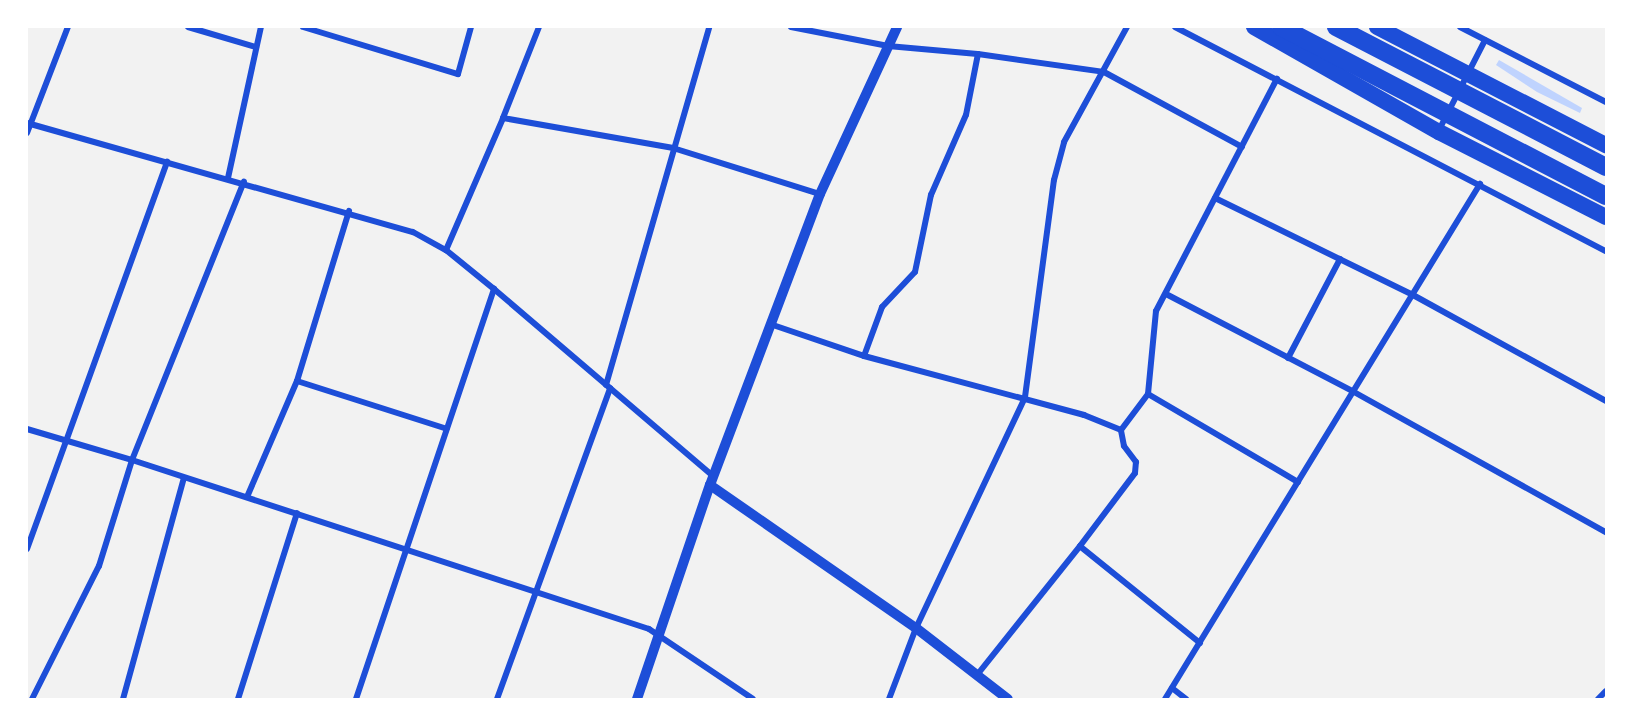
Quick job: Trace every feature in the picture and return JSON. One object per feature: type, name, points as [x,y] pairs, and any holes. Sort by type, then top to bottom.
[{"type":"highway","points":[[1254,27],[1439,132],[1606,218]]},
{"type":"highway","points":[[1281,27],[1606,196]]},
{"type":"highway","points":[[1336,27],[1606,166]]},
{"type":"highway","points":[[1377,27],[1606,145]]},
{"type":"street","points":[[27,133],[68,27]]},
{"type":"street","points":[[188,27],[256,47]]},
{"type":"street","points":[[228,178],[261,27]]},
{"type":"street","points":[[303,27],[458,74],[471,27]]},
{"type":"street","points":[[446,250],[503,118],[539,27]]},
{"type":"street","points":[[497,699],[608,387],[673,148],[709,27]]},
{"type":"street","points":[[791,27],[888,46],[978,54],[1104,72],[1242,147]]},
{"type":"street","points":[[637,699],[711,481],[820,194],[897,27]]},
{"type":"street","points":[[889,699],[916,628],[1025,398],[1054,180],[1064,142],[1127,27]]},
{"type":"street","points":[[1175,27],[1606,251]]},
{"type":"street","points":[[1460,27],[1606,102]]},
{"type":"street","points":[[1439,132],[1485,40]]},
{"type":"street","points":[[864,356],[882,307],[915,272],[931,195],[966,115],[978,54]]},
{"type":"street","points":[[977,675],[1135,473],[1136,462],[1124,446],[1121,430],[1148,394],[1156,311],[1277,79]]},
{"type":"street","points":[[503,118],[673,148],[820,194]]},
{"type":"street","points":[[29,124],[349,211],[413,232],[446,250],[608,387],[711,481],[916,628],[1008,699]]},
{"type":"street","points":[[27,549],[64,441],[167,162]]},
{"type":"street","points":[[32,699],[99,566],[132,459],[244,182]]},
{"type":"street","points":[[1165,699],[1480,184]]},
{"type":"street","points":[[1215,198],[1413,295],[1606,401]]},
{"type":"street","points":[[247,497],[297,381],[349,211]]},
{"type":"street","points":[[1288,358],[1340,259]]},
{"type":"street","points":[[356,699],[494,289]]},
{"type":"street","points":[[1166,294],[1354,392],[1606,532]]},
{"type":"street","points":[[770,324],[864,356],[1025,398],[1121,430]]},
{"type":"street","points":[[297,381],[447,429]]},
{"type":"street","points":[[1148,394],[1299,482]]},
{"type":"street","points":[[27,429],[132,459],[659,634],[753,699]]},
{"type":"street","points":[[123,699],[184,478]]},
{"type":"street","points":[[238,699],[297,513]]},
{"type":"street","points":[[1080,546],[1200,643]]},
{"type":"street","points":[[1172,688],[1186,699]]},
{"type":"street","points":[[1598,699],[1606,691]]},
{"type":"water","points":[[1499,60],[1582,108],[1580,113],[1537,92],[1496,65]]}]
